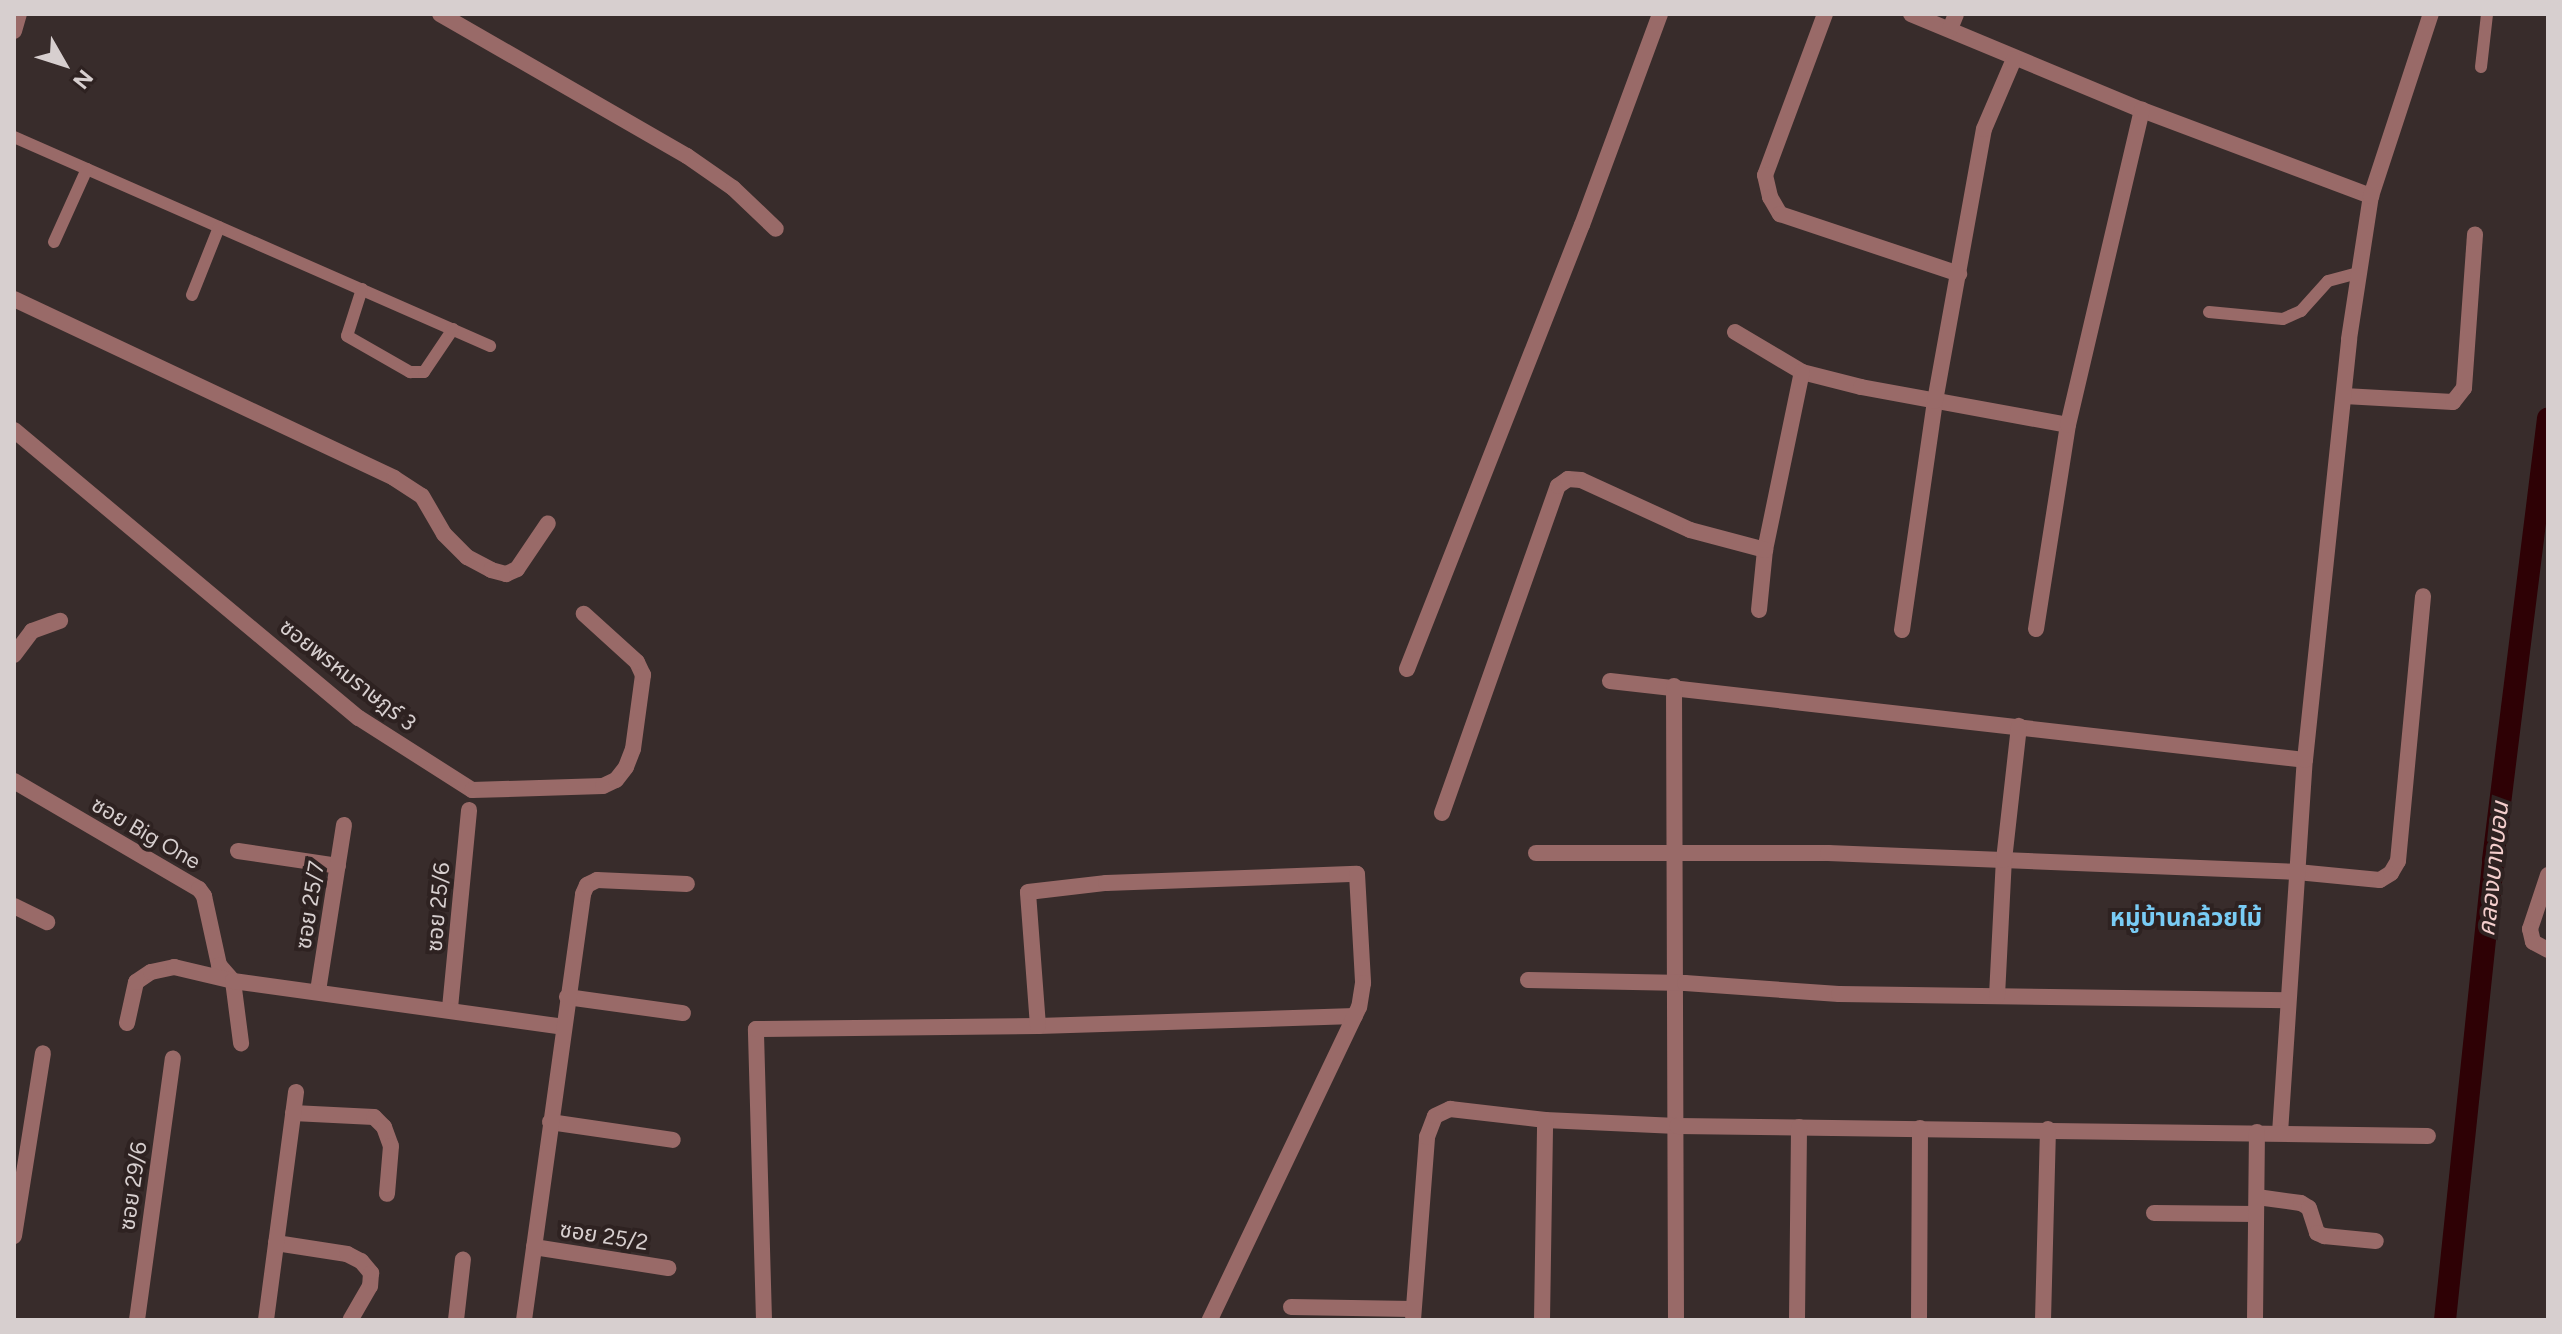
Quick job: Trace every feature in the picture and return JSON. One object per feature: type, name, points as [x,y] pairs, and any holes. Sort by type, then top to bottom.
[{"type":"street","points":[[14,31],[19,14]]},
{"type":"street","points":[[440,14],[687,156],[733,188],[776,229]]},
{"type":"street","points":[[1407,669],[1582,225],[1660,14]]},
{"type":"street","points":[[1825,14],[1765,175],[1770,197],[1780,214],[1959,274]]},
{"type":"street","points":[[1911,14],[1953,21],[2014,59],[2371,196]]},
{"type":"street","points":[[2280,1133],[2305,760],[2358,273],[2371,196],[2431,14]]},
{"type":"street","points":[[1902,630],[1935,401],[1984,129],[2014,59]]},
{"type":"street","points":[[2036,629],[2068,425],[2142,110]]},
{"type":"street","points":[[2344,396],[2453,402],[2464,388],[2475,234]]},
{"type":"street","points":[[14,299],[394,478],[422,496],[444,534],[467,557],[491,570],[506,574],[517,569],[548,523]]},
{"type":"street","points":[[1735,332],[1802,372],[1935,401],[2068,425]]},
{"type":"street","points":[[1759,610],[1765,550],[1802,372]]},
{"type":"street","name":"ซอยพรหมราษฎร์ 3","points":[[14,430],[359,718],[472,790],[603,786],[616,780],[626,767],[633,749],[643,675],[637,662],[584,614]]},
{"type":"street","points":[[1442,813],[1558,486],[1568,479],[1581,480],[1690,530],[1765,550]]},
{"type":"street","points":[[1536,853],[1674,851],[2004,860],[2297,872],[2380,880],[2391,873],[2398,861],[2423,596]]},
{"type":"street","points":[[14,655],[32,631],[60,621]]},
{"type":"street","points":[[1610,681],[2305,760]]},
{"type":"street","points":[[1674,686],[1676,1320]]},
{"type":"street","points":[[1997,996],[2004,860],[2019,726]]},
{"type":"street","name":"ซอย Big One","points":[[14,781],[199,889],[204,896],[219,965],[233,981],[241,1043]]},
{"type":"street","name":"ซอย 25/6","points":[[450,1008],[469,810]]},
{"type":"street","name":"ซอย 25/7","points":[[318,991],[344,825]]},
{"type":"street","points":[[238,851],[338,866]]},
{"type":"street","points":[[1038,1026],[1028,892],[1106,883],[1357,874],[1363,983],[1355,1016],[1210,1320]]},
{"type":"street","points":[[2548,875],[2530,929],[2533,942],[2548,950]]},
{"type":"street","points":[[524,1320],[567,997],[587,885],[597,880],[687,884]]},
{"type":"street","points":[[14,906],[47,922]]},
{"type":"street","points":[[127,1023],[133,987],[151,972],[190,968],[233,981],[450,1008],[563,1027]]},
{"type":"street","points":[[1528,980],[1677,982],[1839,994],[2288,1000]]},
{"type":"street","points":[[567,997],[683,1013]]},
{"type":"street","points":[[764,1320],[756,1029],[1038,1026],[1355,1016]]},
{"type":"street","points":[[14,1236],[43,1053]]},
{"type":"street","name":"ซอย 29/6","points":[[137,1320],[173,1058]]},
{"type":"street","points":[[266,1320],[296,1092]]},
{"type":"street","points":[[1291,1307],[1413,1315],[1427,1137],[1435,1116],[1450,1109],[1545,1120],[1677,1126],[2428,1136]]},
{"type":"street","points":[[293,1113],[374,1117],[384,1127],[391,1146],[387,1194]]},
{"type":"street","points":[[1542,1320],[1545,1120]]},
{"type":"street","points":[[550,1122],[673,1140]]},
{"type":"street","points":[[14,1124],[32,1128]]},
{"type":"street","points":[[1797,1320],[1799,1127]]},
{"type":"street","points":[[1919,1320],[1920,1128]]},
{"type":"street","points":[[2043,1320],[2048,1129]]},
{"type":"street","points":[[2255,1320],[2257,1132]]},
{"type":"street","points":[[2154,1213],[2301,1203],[2309,1208],[2317,1233],[2376,1241]]},
{"type":"street","points":[[276,1243],[347,1254],[361,1261],[371,1273],[370,1286],[350,1320]]},
{"type":"street","name":"ซอย 25/2","points":[[534,1247],[668,1268]]},
{"type":"street","points":[[456,1320],[463,1259]]},
{"type":"lane","points":[[2481,67],[2487,14]]},
{"type":"lane","points":[[14,137],[490,346]]},
{"type":"lane","points":[[54,242],[87,169]]},
{"type":"lane","points":[[192,295],[219,227]]},
{"type":"lane","points":[[2209,312],[2283,319],[2301,311],[2328,281],[2358,273]]},
{"type":"lane","points":[[362,289],[347,336],[356,344],[410,372],[424,372],[453,329]]},
{"type":"waterway","name":"คลองบางบอน","points":[[2445,1320],[2493,860],[2548,418]]},
{"type":"district","name":"หมู่บ้านกล้วยไม้","points":[[2186,918]]}]
